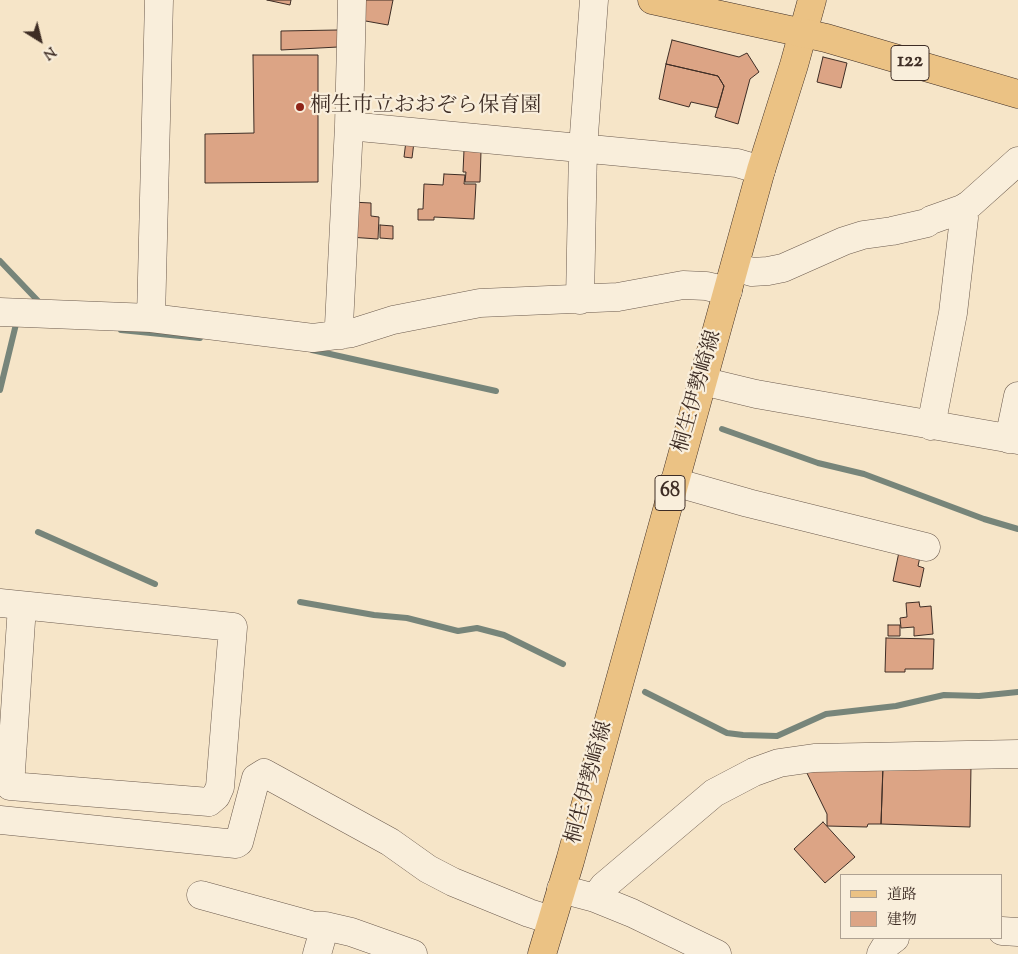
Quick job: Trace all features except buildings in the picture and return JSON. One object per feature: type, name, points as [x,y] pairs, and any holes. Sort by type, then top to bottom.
[{"type":"main road","name":"122","points":[[652,0],[723,8],[802,33],[826,38],[1018,94]]},
{"type":"main road","name":"68","points":[[802,33],[812,0]]},
{"type":"main road","name":"桐生伊勢崎線","points":[[542,954],[570,861],[761,170],[794,66],[802,33]]},
{"type":"street","points":[[151,318],[159,0]]},
{"type":"street","points":[[341,335],[352,0]]},
{"type":"street","points":[[580,300],[583,148],[594,0]]},
{"type":"street","points":[[349,126],[737,163],[761,170]]},
{"type":"street","points":[[0,312],[151,318],[313,338],[341,335],[411,316],[480,303],[580,300],[618,297],[683,285],[706,286],[757,272],[783,268],[844,241],[927,223],[962,209],[1018,161]]},
{"type":"street","points":[[930,426],[953,313],[964,218],[962,209]]},
{"type":"street","points":[[702,381],[756,394],[1014,440],[1018,396]]},
{"type":"street","points":[[674,482],[748,503],[926,546]]},
{"type":"street","points":[[11,604],[233,627],[220,787],[216,796],[209,802],[10,786],[11,604]]},
{"type":"street","points":[[596,898],[604,886],[714,793],[754,772],[779,763],[814,758],[980,755],[991,753],[1018,754]]},
{"type":"street","points":[[0,820],[231,843],[239,842],[256,778],[264,773],[384,838],[428,869],[453,882],[551,920]]},
{"type":"street","points":[[561,889],[596,898],[632,913],[717,954]]},
{"type":"street","points":[[201,895],[314,926],[325,926],[351,932],[414,954]]},
{"type":"street","points":[[317,954],[325,926]]},
{"type":"street","points":[[1003,931],[1018,932]]},
{"type":"street","points":[[881,954],[887,944],[894,939]]},
{"type":"waterway","points":[[0,261],[40,303]]},
{"type":"waterway","points":[[0,390],[17,320]]},
{"type":"waterway","points":[[121,330],[200,338]]},
{"type":"waterway","points":[[312,350],[496,391]]},
{"type":"waterway","points":[[722,429],[818,463],[864,474],[984,519],[1018,529]]},
{"type":"waterway","points":[[38,532],[155,584]]},
{"type":"waterway","points":[[300,602],[374,615],[407,618],[458,631],[477,628],[504,635],[563,664]]},
{"type":"waterway","points":[[645,692],[727,733],[777,736],[826,714],[896,706],[944,695],[979,696],[1018,692]]},
{"type":"place","name":"桐生市立おおぞら保育園","points":[[300,107]]}]
